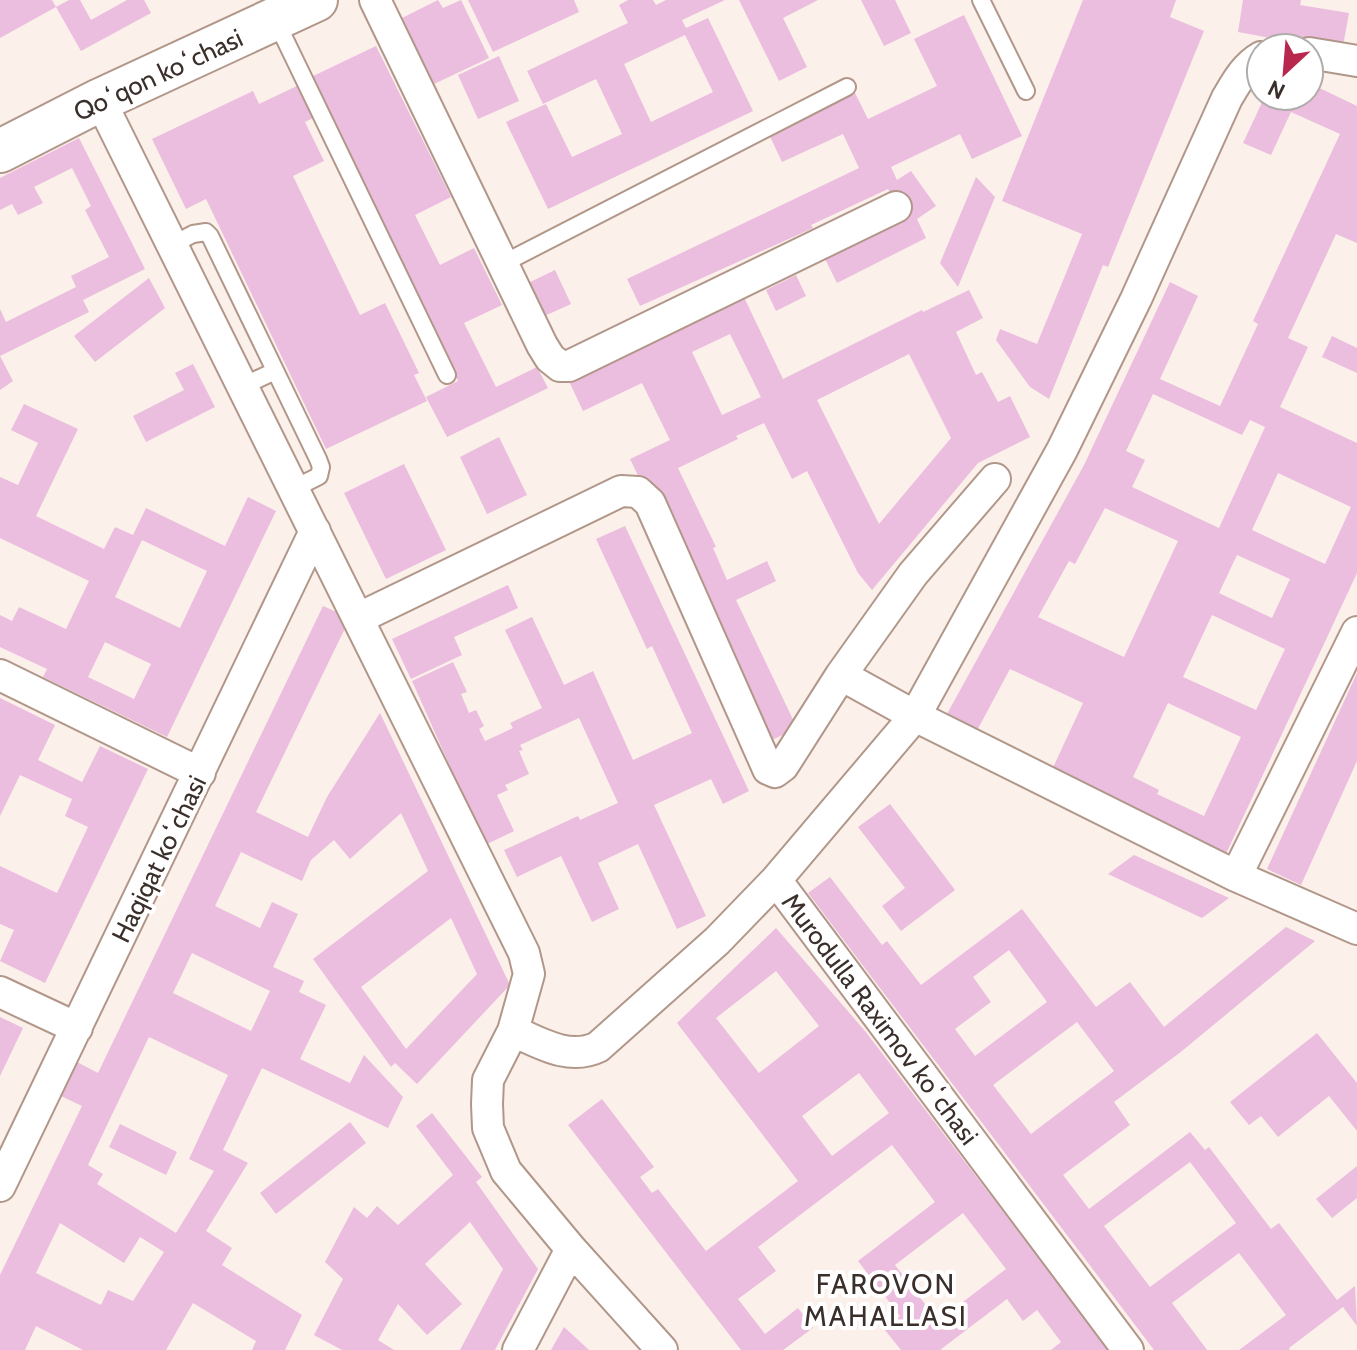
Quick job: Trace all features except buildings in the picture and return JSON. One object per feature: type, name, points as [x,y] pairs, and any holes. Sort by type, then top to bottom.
[{"type":"main road","name":"Qoʻqon koʻchasi","points":[[0,151],[100,100],[316,0]]},
{"type":"street","points":[[375,0],[550,358],[560,366],[569,366],[896,207]]},
{"type":"street","points":[[1325,56],[1357,61]]},
{"type":"street","points":[[776,880],[915,716],[1062,450],[1136,299],[1227,98],[1245,70]]},
{"type":"street","points":[[100,100],[524,953],[529,974],[513,1031],[488,1080],[488,1128],[506,1171],[662,1350]]},
{"type":"street","points":[[359,618],[621,491],[638,492],[650,503],[768,769],[775,772],[783,766],[841,675],[913,574],[995,479]]},
{"type":"street","name":"Haqiqat koʻchasi","points":[[0,1186],[315,531]]},
{"type":"street","points":[[1236,876],[1357,632]]},
{"type":"street","points":[[0,675],[200,773]]},
{"type":"street","points":[[841,675],[915,716],[1236,876],[1357,929]]},
{"type":"street","name":"Murodulla Raximov koʻchasi","points":[[513,1031],[567,1052],[581,1054],[598,1047],[717,941],[776,880],[1128,1350]]},
{"type":"street","points":[[0,992],[77,1028]]},
{"type":"street","points":[[518,1350],[571,1249]]},
{"type":"lane","points":[[981,0],[1026,91]]},
{"type":"lane","points":[[275,20],[447,375]]},
{"type":"lane","points":[[504,263],[847,87]]},
{"type":"lane","points":[[172,245],[200,232],[210,236],[321,467],[319,476],[295,488]]},
{"type":"lane","points":[[243,386],[275,371]]},
{"type":"district","name":"FAROVON MAHALLASI","points":[[886,1300]]}]
